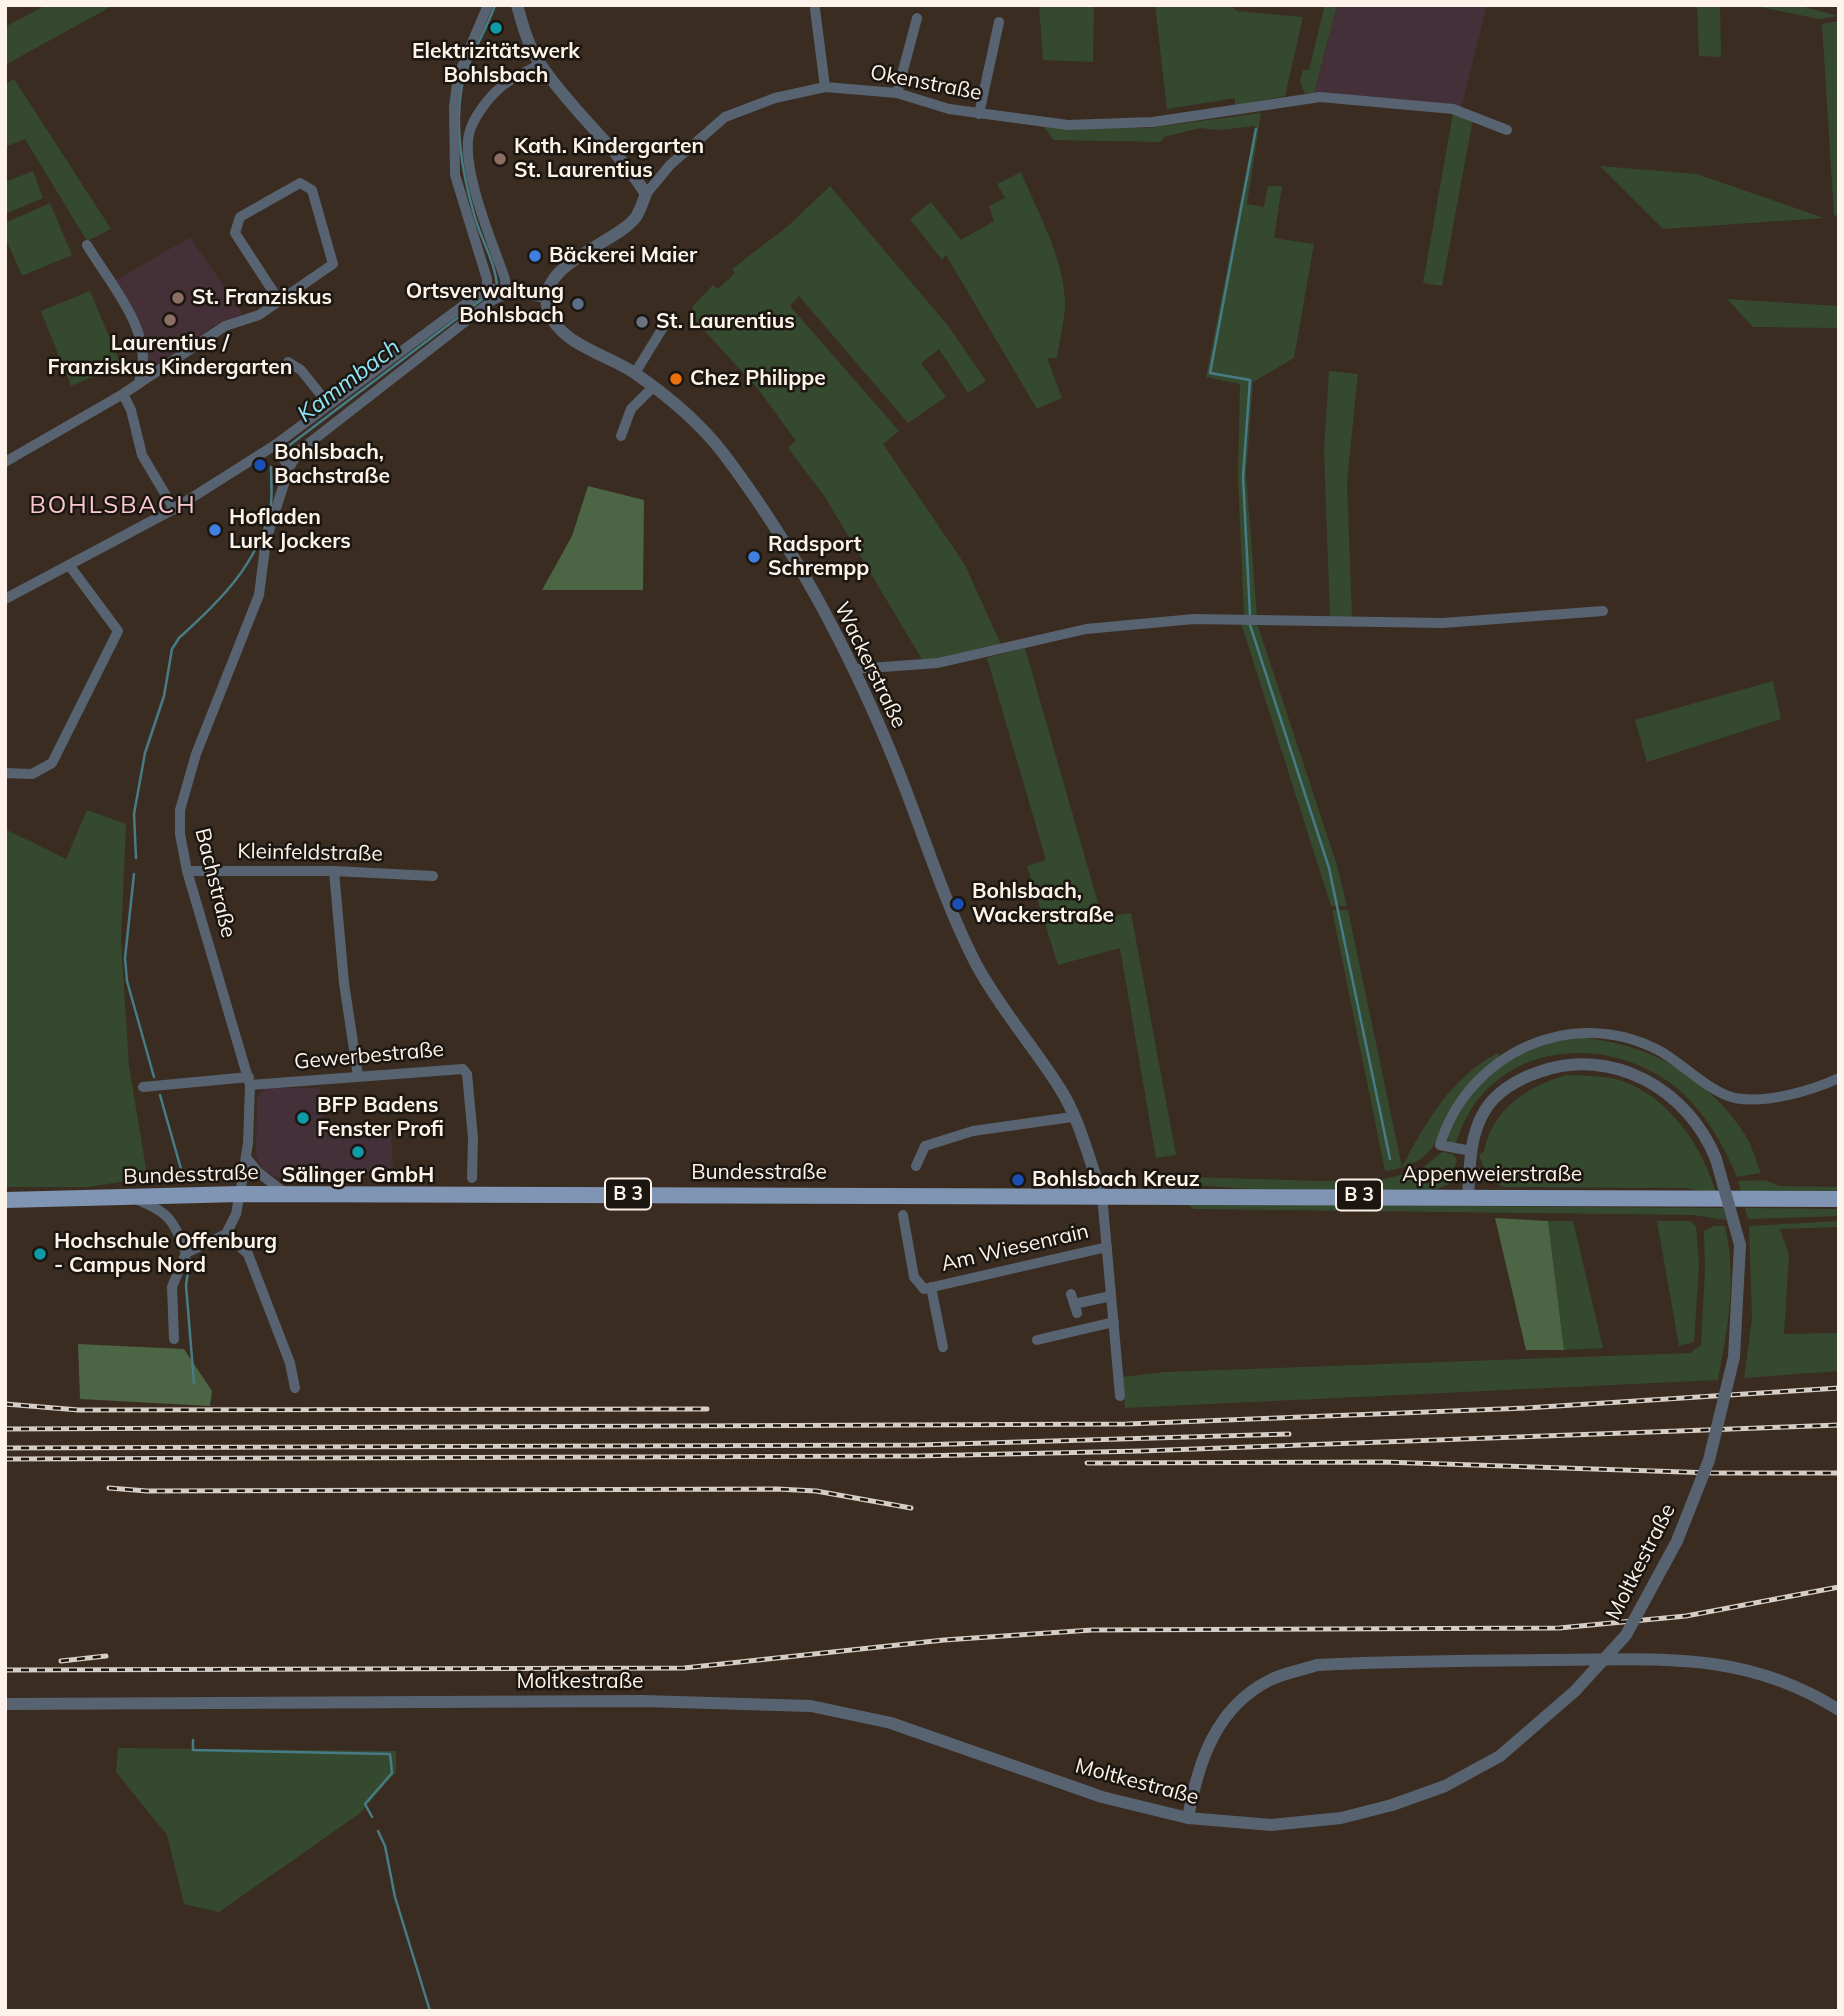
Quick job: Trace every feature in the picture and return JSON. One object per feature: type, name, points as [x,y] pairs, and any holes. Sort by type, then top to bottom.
[{"type":"main road","name":"Bundesstraße","points":[[5,1200],[240,1194],[1102,1195]]},
{"type":"main road","name":"Appenweierstraße","points":[[1102,1195],[1839,1199]]},
{"type":"street","points":[[487,288],[455,175],[454,107],[458,76],[488,5]]},
{"type":"street","points":[[517,5],[524,32],[540,64],[630,170],[646,194]]},
{"type":"street","points":[[815,9],[825,87]]},
{"type":"street","points":[[897,93],[917,18]]},
{"type":"street","points":[[979,114],[999,22]]},
{"type":"street","points":[[503,293],[505,279],[475,192],[468,143],[477,117],[503,85],[540,64]]},
{"type":"street","name":"Okenstraße","points":[[547,298],[554,279],[575,260],[635,218],[646,194],[670,165],[725,117],[775,98],[825,87],[897,93],[949,109],[1069,125],[1153,122],[1321,97],[1453,109],[1507,130]]},
{"type":"street","points":[[5,462],[123,394],[225,326],[259,315],[278,299],[333,264],[312,190],[300,183],[240,217],[235,233],[278,299]]},
{"type":"street","points":[[87,245],[138,328],[144,363],[139,383]]},
{"type":"street","points":[[487,288],[503,293],[547,298]]},
{"type":"street","points":[[5,599],[174,509],[275,445],[487,288]]},
{"type":"street","name":"Bachstraße","points":[[226,1234],[236,1214],[246,1157],[250,1081],[187,870],[180,834],[180,810],[196,754],[259,595],[266,540],[289,468],[299,451],[503,293]]},
{"type":"street","name":"Wackerstraße","points":[[547,298],[555,323],[577,342],[635,373],[692,418],[722,452],[783,543],[844,644],[899,772],[934,873],[977,966],[1062,1090],[1090,1156],[1102,1195],[1120,1396]]},
{"type":"street","points":[[635,373],[667,321]]},
{"type":"street","points":[[288,362],[301,370],[329,405]]},
{"type":"street","points":[[621,436],[631,409],[653,387]]},
{"type":"street","points":[[123,394],[131,410],[142,455],[174,509]]},
{"type":"street","points":[[275,445],[289,468]]},
{"type":"street","points":[[5,773],[32,774],[52,763],[118,631],[69,565]]},
{"type":"street","points":[[854,669],[947,662],[1086,629],[1194,619],[1443,623],[1603,611]]},
{"type":"street","name":"Kleinfeldstraße","points":[[187,870],[334,871],[433,876]]},
{"type":"street","points":[[334,871],[344,983],[358,1076]]},
{"type":"street","points":[[1471,1152],[1440,1145],[1458,1103],[1479,1077],[1514,1051],[1568,1033],[1605,1034],[1658,1050],[1732,1097],[1769,1097],[1839,1078]]},
{"type":"street","name":"Moltkestraße","points":[[5,1704],[643,1701],[811,1706],[891,1723],[1102,1797],[1188,1818],[1271,1825],[1341,1818],[1392,1805],[1445,1786],[1500,1756],[1575,1691],[1626,1635],[1677,1541],[1709,1460],[1734,1357],[1740,1245],[1716,1159],[1696,1122],[1676,1100],[1646,1080],[1622,1069],[1596,1063],[1572,1063],[1524,1077],[1502,1091],[1485,1110],[1476,1128],[1471,1152],[1468,1196]]},
{"type":"street","name":"Gewerbestraße","points":[[250,1081],[463,1069],[467,1074],[473,1138],[472,1178]]},
{"type":"street","points":[[142,1087],[250,1081]]},
{"type":"street","points":[[916,1166],[925,1146],[949,1136],[1072,1117]]},
{"type":"street","points":[[246,1157],[258,1172],[287,1194]]},
{"type":"street","points":[[134,1198],[163,1210],[173,1222],[186,1253]]},
{"type":"street","name":"Am Wiesenrain","points":[[903,1215],[914,1278],[924,1289],[1107,1247]]},
{"type":"street","points":[[174,1339],[172,1287],[186,1253],[226,1234],[248,1254],[290,1363],[295,1388]]},
{"type":"street","name":"Am Wiesenrain","points":[[931,1287],[943,1347]]},
{"type":"street","points":[[1074,1304],[1111,1296]]},
{"type":"street","points":[[1037,1340],[1114,1322]]},
{"type":"street","points":[[1188,1818],[1203,1755],[1212,1735],[1237,1703],[1270,1680],[1317,1665],[1651,1659],[1711,1662],[1765,1673],[1817,1696],[1839,1710]]},
{"type":"shaded area","points":[[1337,5],[1487,5],[1461,109],[1314,93]]},
{"type":"shaded area","name":"St. Franziskus","points":[[190,237],[243,314],[220,322],[146,373],[146,348],[113,282]]},
{"type":"shaded area","points":[[266,1088],[320,1088],[323,1126],[391,1128],[393,1171],[287,1175],[277,1178],[263,1169],[256,1156],[257,1097]]},
{"type":"green space","points":[[46,5],[114,5],[5,65],[5,27]]},
{"type":"green space","points":[[1039,5],[1094,5],[1093,62],[1043,60]]},
{"type":"green space","points":[[1155,5],[1230,5],[1237,11],[1303,17],[1285,96],[1235,105],[1235,98],[1167,109]]},
{"type":"green space","points":[[1320,5],[1337,5],[1314,93],[1305,94],[1300,81],[1303,70],[1309,70],[1324,8]]},
{"type":"green space","points":[[1697,5],[1720,5],[1721,57],[1699,56]]},
{"type":"green space","points":[[1750,5],[1797,5],[1839,16],[1819,19]]},
{"type":"green space","points":[[1839,21],[1839,216],[1834,215],[1822,24]]},
{"type":"green space","points":[[14,79],[111,229],[87,241],[25,139],[5,147],[5,84]]},
{"type":"green space","points":[[1261,113],[1247,204],[1264,207],[1268,186],[1282,186],[1274,238],[1314,244],[1294,358],[1253,382],[1246,474],[1257,617],[1244,616],[1238,477],[1240,384],[1206,377],[1255,126],[1219,130],[1200,128],[1164,137],[1161,142],[1053,140],[1043,125],[1149,128]]},
{"type":"green space","points":[[1453,113],[1473,119],[1442,286],[1423,283]]},
{"type":"green space","points":[[1600,166],[1697,174],[1824,218],[1663,229]]},
{"type":"green space","points":[[33,171],[43,198],[5,214],[5,182]]},
{"type":"green space","points":[[1021,172],[1055,253],[1064,286],[1064,316],[1057,358],[1047,358],[1062,398],[1037,409],[946,255],[942,260],[910,219],[931,202],[961,240],[994,221],[989,206],[1005,198],[997,184]]},
{"type":"green space","points":[[830,186],[949,327],[986,381],[968,393],[939,349],[921,363],[946,397],[908,423],[799,296],[790,306],[899,431],[883,444],[965,565],[1002,647],[923,661],[825,497],[788,448],[796,441],[758,389],[690,315],[694,310],[692,307],[713,285],[718,289],[735,273],[732,269],[788,226]]},
{"type":"green space","points":[[50,203],[72,255],[22,276],[5,237],[5,223]]},
{"type":"green space","points":[[90,291],[121,365],[71,386],[41,311]]},
{"type":"green space","points":[[1727,299],[1838,306],[1837,328],[1753,327]]},
{"type":"green space","points":[[1329,371],[1358,374],[1347,481],[1352,619],[1330,618],[1324,450]]},
{"type":"green space","points":[[588,486],[644,500],[643,590],[542,590],[572,536]]},
{"type":"green space","points":[[1241,623],[1257,623],[1336,862],[1347,906],[1331,906]]},
{"type":"green space","points":[[1025,648],[1102,917],[1131,913],[1176,1155],[1156,1158],[1120,948],[1058,965],[1027,866],[1046,860],[987,658]]},
{"type":"green space","points":[[1773,681],[1781,719],[1647,762],[1635,720]]},
{"type":"green space","points":[[87,810],[126,824],[121,941],[129,1066],[148,1181],[87,1187],[5,1187],[5,829],[66,859]]},
{"type":"green space","points":[[1332,910],[1348,910],[1402,1167],[1431,1117],[1453,1088],[1481,1063],[1498,1053],[1499,1056],[1468,1086],[1427,1153],[1403,1167],[1385,1171]]},
{"type":"green space","points":[[1574,1037],[1601,1040],[1650,1054],[1695,1080],[1732,1116],[1747,1138],[1761,1173],[1737,1177],[1702,1114],[1664,1078],[1611,1056],[1582,1053],[1554,1055],[1527,1063],[1502,1077],[1476,1102],[1455,1144],[1449,1142],[1448,1136],[1458,1115],[1470,1097],[1497,1069],[1531,1050]]},
{"type":"green space","points":[[1566,1075],[1596,1076],[1625,1082],[1657,1101],[1671,1113],[1694,1143],[1716,1193],[1683,1188],[1504,1187],[1487,1179],[1479,1154],[1484,1152],[1488,1137],[1503,1112],[1525,1093]]},
{"type":"green space","points":[[1442,1152],[1453,1154],[1457,1160],[1450,1184],[1432,1191],[1250,1189],[1165,1183],[1161,1176],[1321,1181],[1385,1179],[1420,1170]]},
{"type":"green space","points":[[1765,1180],[1780,1186],[1839,1187],[1839,1195],[1742,1194],[1738,1181]]},
{"type":"green space","points":[[1187,1204],[1723,1208],[1726,1220],[1694,1215],[1194,1209]]},
{"type":"green space","points":[[1745,1208],[1839,1209],[1839,1216],[1748,1219]]},
{"type":"green space","points":[[1495,1218],[1548,1221],[1564,1350],[1526,1350]]},
{"type":"green space","points":[[1548,1221],[1573,1221],[1603,1348],[1564,1350]]},
{"type":"green space","points":[[1657,1221],[1690,1221],[1696,1226],[1699,1267],[1694,1342],[1679,1346]]},
{"type":"green space","points":[[1839,1221],[1839,1227],[1780,1229],[1789,1255],[1784,1334],[1839,1333],[1839,1371],[1744,1378],[1752,1319],[1749,1226]]},
{"type":"green space","points":[[1714,1226],[1725,1226],[1731,1284],[1728,1322],[1718,1380],[1125,1408],[1122,1377],[1165,1372],[1690,1353],[1701,1345],[1704,1231]]},
{"type":"green space","points":[[78,1344],[184,1349],[212,1391],[210,1406],[80,1399]]},
{"type":"green space","points":[[118,1748],[396,1751],[396,1772],[359,1814],[219,1912],[184,1904],[167,1835],[116,1772]]},
{"type":"waterway","name":"Kammbach","points":[[495,5],[463,80],[459,121],[466,184],[497,285]]},
{"type":"waterway","points":[[1250,615],[1243,477],[1250,380],[1210,373],[1256,129]]},
{"type":"waterway","name":"Kammbach","points":[[287,447],[493,291]]},
{"type":"waterway","name":"Kammbach","points":[[136,858],[134,814],[145,753],[164,696],[172,649],[179,638],[235,581],[256,549],[270,511],[271,467]]},
{"type":"waterway","points":[[1250,625],[1329,868],[1390,1159]]},
{"type":"waterway","name":"Kammbach","points":[[134,874],[125,958],[127,981],[154,1077]]},
{"type":"waterway","name":"Kammbach","points":[[160,1095],[183,1176]]},
{"type":"waterway","name":"Kammbach","points":[[190,1259],[186,1285],[194,1383]]},
{"type":"waterway","points":[[193,1740],[193,1750],[390,1754],[392,1773],[365,1804],[372,1817]]},
{"type":"waterway","points":[[378,1831],[385,1846],[395,1897],[430,2011]]},
{"type":"railway","points":[[5,1429],[1127,1424],[1526,1408],[1839,1388]]},
{"type":"railway","points":[[5,1404],[79,1410],[707,1409]]},
{"type":"railway","points":[[5,1459],[918,1456],[1141,1451],[1839,1425]]},
{"type":"railway","points":[[5,1448],[918,1445],[1289,1434]]},
{"type":"railway","points":[[1087,1463],[1384,1462],[1713,1473],[1839,1473]]},
{"type":"railway","points":[[109,1488],[147,1491],[777,1489],[816,1491],[911,1508]]},
{"type":"railway","points":[[5,1670],[684,1668],[944,1640],[1092,1630],[1559,1628],[1686,1616],[1839,1587]]},
{"type":"railway","points":[[61,1661],[106,1656]]},
{"type":"place","name":"Elektrizitätswerk Bohlsbach","points":[[496,28]]},
{"type":"place","name":"Kath. Kindergarten St. Laurentius","points":[[500,159]]},
{"type":"place","name":"Bäckerei Maier","points":[[535,256]]},
{"type":"place","name":"St. Franziskus","points":[[178,298]]},
{"type":"place","name":"Ortsverwaltung Bohlsbach","points":[[578,304]]},
{"type":"place","name":"Laurentius / Franziskus Kindergarten","points":[[170,320]]},
{"type":"place","name":"St. Laurentius","points":[[642,322]]},
{"type":"place","name":"Chez Philippe","points":[[676,379]]},
{"type":"place","name":"Bohlsbach, Bachstraße","points":[[260,465]]},
{"type":"place","name":"Hofladen Lurk Jockers","points":[[215,530]]},
{"type":"place","name":"Radsport Schrempp","points":[[754,557]]},
{"type":"place","name":"Bohlsbach, Wackerstraße","points":[[958,904]]},
{"type":"place","name":"BFP Badens Fenster Profi","points":[[303,1118]]},
{"type":"place","name":"Sälinger GmbH","points":[[358,1152]]},
{"type":"place","name":"Bohlsbach Kreuz","points":[[1018,1180]]},
{"type":"place","name":"Hochschule Offenburg - Campus Nord","points":[[40,1254]]},
{"type":"district","name":"BOHLSBACH","points":[[113,506]]}]
